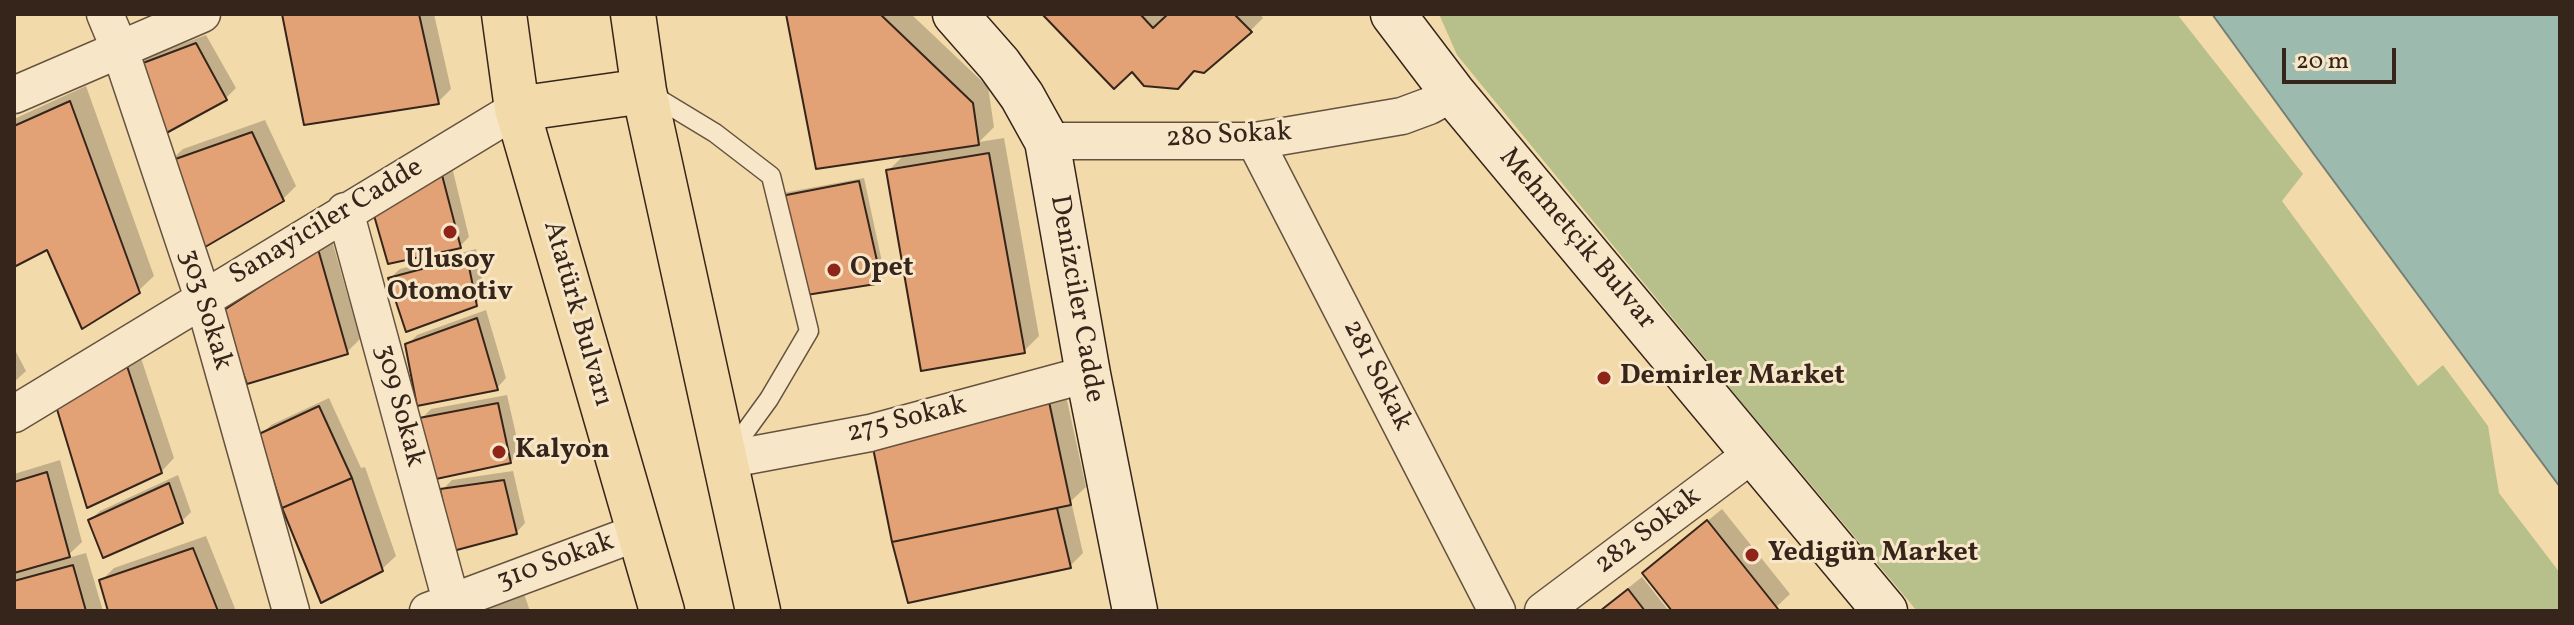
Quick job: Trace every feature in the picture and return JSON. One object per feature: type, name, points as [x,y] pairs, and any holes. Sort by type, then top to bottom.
[{"type":"highway","name":"Atatürk Bulvarı","points":[[504,14],[517,109],[662,611]]},
{"type":"highway","points":[[633,14],[644,91],[758,611]]},
{"type":"highway","points":[[517,109],[644,91]]},
{"type":"street","name":"303 Sokak","points":[[105,14],[120,50],[203,298],[291,611]]},
{"type":"street","points":[[14,95],[202,14]]},
{"type":"street","name":"Denizciler Cadde","points":[[955,14],[999,64],[1022,96],[1047,141],[1088,374],[1135,611]]},
{"type":"street","name":"Mehmetçik Bulvar","points":[[1393,14],[1453,93],[1885,611]]},
{"type":"street","name":"280 Sokak","points":[[1047,141],[1255,141],[1402,116],[1453,93]]},
{"type":"street","name":"Sanayiciler Cadde","points":[[14,414],[517,109]]},
{"type":"street","name":"281 Sokak","points":[[1255,141],[1497,611]]},
{"type":"street","name":"309 Sokak","points":[[345,211],[439,606]]},
{"type":"street","name":"275 Sokak","points":[[725,460],[870,433],[1088,374]]},
{"type":"street","name":"282 Sokak","points":[[1543,611],[1755,452]]},
{"type":"street","name":"310 Sokak","points":[[439,606],[639,532]]},
{"type":"lane","points":[[644,91],[715,133],[771,176],[809,331],[769,399],[725,460]]},
{"type":"green space","points":[[1439,14],[2177,14],[2303,174],[2282,201],[2418,386],[2443,365],[2488,426],[2499,493],[2560,573],[2560,611],[1917,611],[1457,55]]},
{"type":"shaded area","points":[[2212,14],[2560,14],[2560,487],[2316,157]]},
{"type":"building","points":[[282,14],[419,14],[439,104],[304,125]]},
{"type":"building","points":[[786,14],[880,14],[973,103],[979,145],[816,169]]},
{"type":"building","points":[[1042,14],[1140,14],[1153,28],[1168,14],[1234,14],[1252,32],[1204,73],[1194,71],[1178,89],[1144,86],[1132,72],[1114,89]]},
{"type":"building","points":[[196,43],[227,100],[159,137],[135,66]]},
{"type":"building","points":[[70,101],[140,293],[82,329],[47,250],[14,267],[14,126]]},
{"type":"building","points":[[252,132],[284,201],[200,250],[167,162]]},
{"type":"building","points":[[989,153],[1025,353],[921,371],[886,170]]},
{"type":"building","points":[[442,175],[461,248],[388,264],[371,205]]},
{"type":"building","points":[[859,181],[882,283],[800,296],[776,197]]},
{"type":"building","points":[[318,249],[348,354],[247,384],[221,312]]},
{"type":"building","points":[[467,257],[477,306],[406,332],[388,278]]},
{"type":"building","points":[[477,318],[498,390],[417,406],[405,344]]},
{"type":"building","points":[[127,366],[162,473],[87,508],[56,406]]},
{"type":"building","points":[[1048,397],[1071,505],[892,542],[870,433]]},
{"type":"building","points":[[498,403],[511,463],[436,479],[419,418]]},
{"type":"building","points":[[319,406],[352,478],[282,508],[259,434]]},
{"type":"building","points":[[47,472],[70,557],[14,573],[14,482]]},
{"type":"building","points":[[352,478],[383,571],[321,603],[282,508]]},
{"type":"building","points":[[504,480],[517,534],[453,551],[440,489]]},
{"type":"building","points":[[169,483],[183,523],[103,558],[88,520]]},
{"type":"building","points":[[1057,508],[1071,568],[908,603],[892,542]]},
{"type":"building","points":[[1707,520],[1778,609],[1672,611],[1642,573]]},
{"type":"building","points":[[193,548],[218,611],[108,611],[99,580]]},
{"type":"building","points":[[73,565],[86,611],[14,611],[14,581]]},
{"type":"building","points":[[1628,589],[1645,611],[1600,611]]},
{"type":"place","name":"Ulusoy Otomotiv","points":[[450,232]]},
{"type":"place","name":"Opet","points":[[834,270]]},
{"type":"place","name":"Demirler Market","points":[[1604,378]]},
{"type":"place","name":"Kalyon","points":[[499,452]]},
{"type":"place","name":"Yedigün Market","points":[[1752,555]]}]
